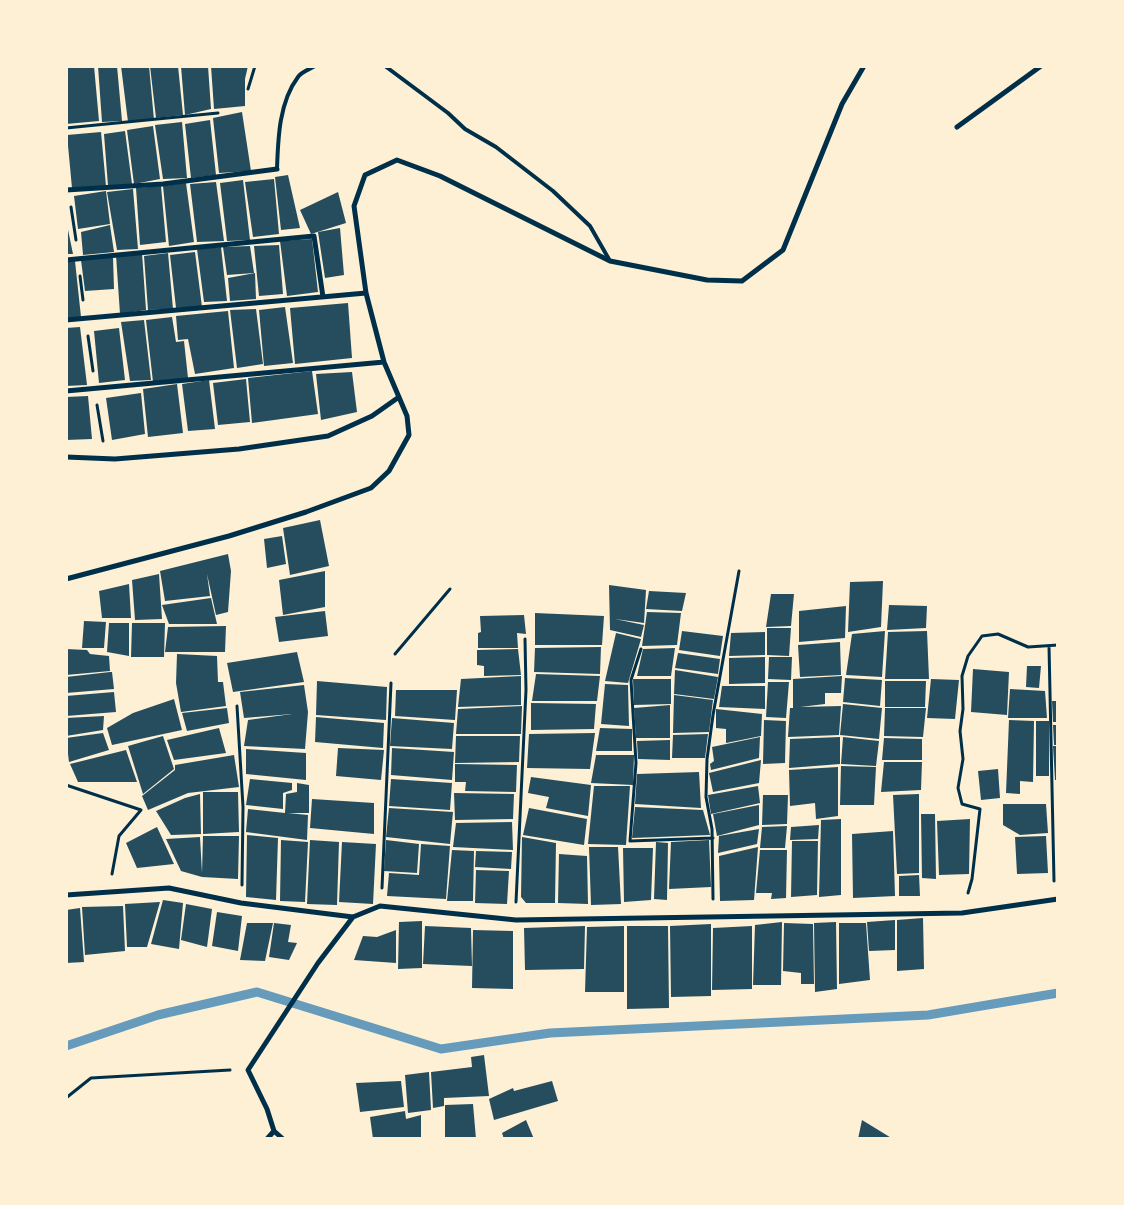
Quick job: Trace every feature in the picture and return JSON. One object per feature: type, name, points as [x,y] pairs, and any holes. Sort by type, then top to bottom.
[{"type":"street","points":[[66,579],[229,536],[306,512],[371,488],[389,471],[409,435],[407,416],[384,362],[366,293],[354,206],[365,175],[397,160],[440,176],[610,261],[707,280],[742,281],[783,250],[842,104],[864,66]]},
{"type":"street","points":[[957,127],[1041,66]]},
{"type":"street","points":[[66,190],[164,184],[276,169]]},
{"type":"street","points":[[66,260],[314,236],[322,297]]},
{"type":"street","points":[[66,320],[366,293]]},
{"type":"street","points":[[66,391],[384,362]]},
{"type":"street","points":[[66,457],[115,459],[239,449],[328,436],[372,416],[399,397]]},
{"type":"street","points":[[66,896],[169,888],[241,903],[353,917],[380,906],[516,920],[962,913],[1056,899]]},
{"type":"street","points":[[283,1139],[274,1132],[267,1110],[248,1070],[318,963],[353,917]]},
{"type":"street","points":[[267,1139],[274,1132]]},
{"type":"lane","points":[[276,169],[278,138],[284,106],[298,76],[315,66]]},
{"type":"lane","points":[[384,66],[448,113],[465,129],[496,146],[553,191],[590,226],[610,261]]},
{"type":"path","points":[[248,89],[255,66]]},
{"type":"path","points":[[66,128],[218,113]]},
{"type":"path","points":[[713,917],[713,838],[706,797],[707,759],[739,571]]},
{"type":"path","points":[[395,654],[450,589]]},
{"type":"path","points":[[962,913],[972,879],[980,809],[962,804],[958,788],[963,759],[960,731],[963,709],[962,676],[968,656],[982,636],[998,634],[1028,646],[1058,645]]},
{"type":"path","points":[[516,920],[526,690],[525,639]]},
{"type":"path","points":[[1049,646],[1056,899]]},
{"type":"path","points":[[641,649],[631,680],[636,763],[630,841],[713,838]]},
{"type":"path","points":[[380,906],[391,683]]},
{"type":"path","points":[[237,706],[243,807],[241,903]]},
{"type":"path","points":[[66,785],[141,810],[119,836],[108,892]]},
{"type":"path","points":[[66,1098],[91,1078],[248,1070]]},
{"type":"building","points":[[94,66],[99,121],[66,124],[66,67]]},
{"type":"building","points":[[98,66],[117,66],[122,121],[102,122]]},
{"type":"building","points":[[121,66],[149,66],[154,120],[128,122]]},
{"type":"building","points":[[150,66],[178,66],[183,115],[156,118]]},
{"type":"building","points":[[181,66],[208,66],[211,109],[185,115]]},
{"type":"building","points":[[211,66],[248,66],[245,79],[245,106],[214,109]]},
{"type":"building","points":[[242,112],[251,171],[219,173],[213,118]]},
{"type":"building","points":[[210,120],[216,175],[191,178],[185,124]]},
{"type":"building","points":[[182,122],[187,178],[163,179],[155,125]]},
{"type":"building","points":[[153,126],[160,179],[134,184],[127,130]]},
{"type":"building","points":[[125,131],[132,184],[108,186],[104,134]]},
{"type":"building","points":[[101,132],[106,186],[72,188],[67,135]]},
{"type":"building","points":[[288,175],[300,228],[281,230],[275,177]]},
{"type":"building","points":[[274,179],[279,234],[253,237],[245,182]]},
{"type":"building","points":[[243,180],[250,240],[227,241],[220,183]]},
{"type":"building","points":[[216,182],[224,241],[197,242],[190,184]]},
{"type":"building","points":[[186,183],[194,242],[169,246],[163,186]]},
{"type":"building","points":[[161,186],[166,242],[140,245],[136,188]]},
{"type":"building","points":[[133,189],[138,249],[117,250],[107,192]]},
{"type":"building","points":[[106,191],[110,224],[78,229],[74,196]]},
{"type":"building","points":[[338,192],[346,223],[311,234],[300,210]]},
{"type":"building","points":[[66,220],[73,254],[66,254]]},
{"type":"building","points":[[110,225],[114,252],[83,255],[81,232]]},
{"type":"building","points":[[340,228],[344,275],[325,278],[318,232]]},
{"type":"building","points":[[312,239],[318,292],[287,296],[280,241]]},
{"type":"building","points":[[279,245],[283,294],[259,296],[254,246]]},
{"type":"building","points":[[250,246],[254,273],[227,275],[223,247]]},
{"type":"building","points":[[221,247],[227,301],[204,302],[197,249]]},
{"type":"building","points":[[195,252],[202,307],[176,308],[170,255]]},
{"type":"building","points":[[142,253],[146,310],[120,314],[116,255]]},
{"type":"building","points":[[168,253],[173,309],[148,310],[144,256]]},
{"type":"building","points":[[113,257],[114,289],[85,291],[81,260]]},
{"type":"building","points":[[66,261],[75,261],[81,317],[66,319]]},
{"type":"building","points":[[255,273],[256,299],[230,301],[228,278]]},
{"type":"building","points":[[348,303],[352,358],[295,364],[290,308]]},
{"type":"building","points":[[285,307],[293,363],[264,366],[259,310]]},
{"type":"building","points":[[256,309],[263,364],[237,368],[230,310]]},
{"type":"building","points":[[228,311],[234,368],[195,374],[188,339],[178,340],[176,316]]},
{"type":"building","points":[[172,317],[176,342],[184,341],[188,378],[153,382],[146,320]]},
{"type":"building","points":[[144,320],[151,380],[130,381],[121,322]]},
{"type":"building","points":[[80,327],[87,385],[66,386],[66,328]]},
{"type":"building","points":[[119,328],[125,380],[99,383],[94,331]]},
{"type":"building","points":[[312,371],[318,414],[252,423],[248,378]]},
{"type":"building","points":[[352,372],[357,412],[321,420],[316,374]]},
{"type":"building","points":[[246,379],[250,422],[218,425],[213,383]]},
{"type":"building","points":[[209,380],[215,429],[188,431],[182,384]]},
{"type":"building","points":[[177,384],[183,433],[148,437],[143,389]]},
{"type":"building","points":[[141,393],[145,434],[112,440],[106,398]]},
{"type":"building","points":[[88,396],[92,439],[66,440],[66,397]]},
{"type":"building","points":[[320,520],[329,566],[290,575],[283,528]]},
{"type":"building","points":[[282,536],[286,564],[267,568],[264,539]]},
{"type":"building","points":[[228,554],[231,571],[228,612],[216,615],[207,574],[210,596],[165,601],[160,571]]},
{"type":"building","points":[[325,571],[325,607],[283,615],[279,580]]},
{"type":"building","points":[[159,574],[162,619],[135,620],[132,580]]},
{"type":"building","points":[[883,581],[881,627],[848,632],[850,582]]},
{"type":"building","points":[[129,584],[131,618],[102,618],[99,591]]},
{"type":"building","points":[[609,585],[646,590],[644,623],[615,619],[644,625],[641,637],[610,630]]},
{"type":"building","points":[[649,591],[686,593],[682,611],[646,609]]},
{"type":"building","points":[[771,594],[794,594],[791,626],[766,627]]},
{"type":"building","points":[[211,598],[217,624],[169,624],[162,605]]},
{"type":"building","points":[[889,605],[927,606],[926,628],[887,630]]},
{"type":"building","points":[[846,606],[845,638],[799,642],[799,611]]},
{"type":"building","points":[[325,611],[328,636],[279,642],[275,617]]},
{"type":"building","points":[[647,612],[681,613],[677,645],[642,646]]},
{"type":"building","points":[[535,613],[604,616],[602,645],[535,645]]},
{"type":"building","points":[[524,615],[526,634],[517,633],[518,648],[478,648],[478,633],[481,632],[480,616]]},
{"type":"building","points":[[84,621],[106,622],[104,648],[82,648]]},
{"type":"building","points":[[109,623],[129,623],[129,656],[107,652]]},
{"type":"building","points":[[132,623],[165,623],[164,657],[131,657]]},
{"type":"building","points":[[226,626],[225,652],[165,652],[168,627]]},
{"type":"building","points":[[767,628],[791,628],[789,656],[767,655]]},
{"type":"building","points":[[682,631],[723,636],[720,656],[679,650]]},
{"type":"building","points":[[885,631],[882,677],[846,675],[852,634]]},
{"type":"building","points":[[927,631],[929,679],[885,679],[888,632]]},
{"type":"building","points":[[765,632],[765,655],[729,656],[731,633]]},
{"type":"building","points":[[616,633],[641,639],[628,683],[605,681]]},
{"type":"building","points":[[840,642],[841,675],[800,677],[798,645]]},
{"type":"building","points":[[601,647],[600,674],[534,672],[535,648]]},
{"type":"building","points":[[675,648],[671,676],[637,676],[643,649]]},
{"type":"building","points":[[66,649],[87,650],[90,654],[109,656],[110,671],[66,675]]},
{"type":"building","points":[[518,649],[521,675],[484,676],[484,666],[477,665],[477,650]]},
{"type":"building","points":[[297,652],[304,682],[233,692],[227,663]]},
{"type":"building","points":[[678,653],[720,659],[718,674],[675,668]]},
{"type":"building","points":[[177,654],[217,656],[218,682],[223,682],[226,706],[181,712],[176,683]]},
{"type":"building","points":[[765,657],[765,683],[729,684],[729,658]]},
{"type":"building","points":[[769,657],[792,657],[791,680],[768,679]]},
{"type":"building","points":[[1027,666],[1041,666],[1039,688],[1026,687]]},
{"type":"building","points":[[973,669],[1009,672],[1007,715],[971,712]]},
{"type":"building","points":[[675,670],[718,677],[714,699],[674,694]]},
{"type":"building","points":[[112,672],[114,689],[66,693],[66,677]]},
{"type":"building","points":[[536,674],[600,676],[597,701],[532,701]]},
{"type":"building","points":[[521,676],[521,705],[458,707],[461,679]]},
{"type":"building","points":[[842,676],[841,693],[825,693],[825,704],[800,707],[841,706],[839,735],[788,737],[790,708],[793,708],[793,679]]},
{"type":"building","points":[[845,678],[882,680],[880,706],[843,702]]},
{"type":"building","points":[[633,679],[671,679],[671,704],[634,705]]},
{"type":"building","points":[[931,679],[959,680],[955,719],[927,718]]},
{"type":"building","points":[[317,681],[387,687],[386,720],[316,715]]},
{"type":"building","points":[[885,681],[926,681],[925,707],[885,707]]},
{"type":"building","points":[[768,682],[789,682],[786,718],[766,717]]},
{"type":"building","points":[[605,684],[628,685],[629,726],[601,724]]},
{"type":"building","points":[[304,685],[308,712],[305,749],[244,746],[248,720],[292,714],[244,718],[240,692]]},
{"type":"building","points":[[722,686],[765,686],[765,709],[719,707]]},
{"type":"building","points":[[1010,689],[1045,691],[1047,718],[1008,718]]},
{"type":"building","points":[[396,690],[457,690],[455,720],[395,716]]},
{"type":"building","points":[[114,692],[116,712],[66,716],[66,696]]},
{"type":"building","points":[[674,695],[713,700],[709,732],[673,733]]},
{"type":"building","points":[[174,699],[182,730],[112,745],[107,728],[133,713]]},
{"type":"building","points":[[1052,701],[1058,701],[1058,722],[1053,722]]},
{"type":"building","points":[[531,703],[596,704],[594,729],[531,730]]},
{"type":"building","points":[[843,704],[882,708],[879,739],[840,735]]},
{"type":"building","points":[[670,705],[670,738],[636,738],[634,708]]},
{"type":"building","points":[[522,706],[521,734],[456,734],[458,709]]},
{"type":"building","points":[[227,708],[229,723],[187,731],[182,713]]},
{"type":"building","points":[[885,708],[926,708],[923,737],[884,736]]},
{"type":"building","points":[[716,709],[762,714],[761,736],[726,743],[726,729],[716,728]]},
{"type":"building","points":[[104,716],[103,730],[66,736],[66,718]]},
{"type":"building","points":[[316,717],[384,723],[383,748],[315,742]]},
{"type":"building","points":[[392,718],[454,723],[452,749],[390,746]]},
{"type":"building","points":[[764,720],[786,721],[785,763],[763,764]]},
{"type":"building","points":[[1009,720],[1034,721],[1033,782],[1020,781],[1020,794],[1006,793]]},
{"type":"building","points":[[1036,721],[1049,721],[1049,776],[1036,776]]},
{"type":"building","points":[[1053,725],[1058,725],[1058,745],[1054,745]]},
{"type":"building","points":[[219,728],[226,753],[174,760],[167,740]]},
{"type":"building","points":[[600,728],[632,729],[632,751],[596,751]]},
{"type":"building","points":[[103,733],[109,750],[69,762],[66,738]]},
{"type":"building","points":[[595,733],[590,769],[527,768],[529,734]]},
{"type":"building","points":[[708,734],[705,758],[672,758],[673,735]]},
{"type":"building","points":[[163,736],[174,769],[143,794],[128,746]]},
{"type":"building","points":[[456,736],[520,736],[519,762],[455,763]]},
{"type":"building","points":[[760,737],[759,758],[711,770],[710,764],[714,761],[712,747]]},
{"type":"building","points":[[840,737],[840,764],[789,768],[790,739]]},
{"type":"building","points":[[843,737],[879,741],[876,766],[841,764]]},
{"type":"building","points":[[884,738],[922,739],[922,760],[882,760]]},
{"type":"building","points":[[670,740],[670,760],[638,759],[637,741]]},
{"type":"building","points":[[1053,746],[1058,746],[1058,780],[1055,780]]},
{"type":"building","points":[[338,748],[384,750],[381,780],[336,776]]},
{"type":"building","points":[[392,748],[454,752],[452,780],[391,775]]},
{"type":"building","points":[[246,749],[306,753],[306,780],[246,774]]},
{"type":"building","points":[[126,750],[137,782],[78,782],[70,764]]},
{"type":"building","points":[[234,755],[239,787],[188,793],[148,810],[142,796],[175,770],[175,765]]},
{"type":"building","points":[[596,755],[634,755],[633,785],[591,783]]},
{"type":"building","points":[[761,760],[759,783],[713,792],[709,773]]},
{"type":"building","points":[[884,762],[922,762],[921,790],[881,792]]},
{"type":"building","points":[[455,764],[517,765],[516,792],[465,791],[466,782],[455,782]]},
{"type":"building","points":[[841,766],[876,767],[874,805],[840,805]]},
{"type":"building","points":[[838,767],[838,816],[816,819],[815,803],[790,806],[789,770]]},
{"type":"building","points":[[998,769],[1000,798],[981,800],[978,771]]},
{"type":"building","points":[[699,772],[701,808],[635,804],[637,774]]},
{"type":"building","points":[[531,777],[591,785],[588,816],[546,808],[549,797],[528,793]]},
{"type":"building","points":[[250,779],[292,783],[292,790],[283,793],[283,809],[246,805]]},
{"type":"building","points":[[391,779],[452,783],[450,810],[389,806]]},
{"type":"building","points":[[297,783],[309,785],[309,813],[288,813],[308,815],[307,840],[246,832],[248,809],[285,813],[286,794],[297,792]]},
{"type":"building","points":[[594,786],[630,786],[626,845],[588,844]]},
{"type":"building","points":[[758,786],[760,803],[711,814],[708,795]]},
{"type":"building","points":[[203,792],[238,792],[239,832],[203,834]]},
{"type":"building","points":[[454,793],[514,794],[513,819],[455,820]]},
{"type":"building","points":[[200,794],[201,834],[171,835],[156,811],[185,798]]},
{"type":"building","points":[[919,794],[919,873],[897,874],[893,795]]},
{"type":"building","points":[[763,795],[788,795],[787,824],[762,825]]},
{"type":"building","points":[[312,799],[374,803],[374,834],[310,828]]},
{"type":"building","points":[[1003,804],[1046,804],[1048,833],[1020,835],[1003,825]]},
{"type":"building","points":[[759,805],[759,825],[717,836],[713,814]]},
{"type":"building","points":[[635,807],[703,810],[710,835],[632,838]]},
{"type":"building","points":[[389,808],[453,812],[450,844],[386,837]]},
{"type":"building","points":[[529,808],[587,819],[584,845],[523,835]]},
{"type":"building","points":[[921,814],[935,814],[936,879],[922,878]]},
{"type":"building","points":[[841,819],[841,895],[819,897],[821,820]]},
{"type":"building","points":[[970,819],[969,874],[939,875],[937,821]]},
{"type":"building","points":[[512,822],[513,850],[453,847],[456,823]]},
{"type":"building","points":[[819,825],[818,839],[790,840],[791,827]]},
{"type":"building","points":[[787,826],[785,848],[760,848],[762,827]]},
{"type":"building","points":[[157,827],[174,864],[137,868],[126,843]]},
{"type":"building","points":[[759,829],[757,844],[718,853],[719,836]]},
{"type":"building","points":[[893,831],[895,896],[853,898],[852,834]]},
{"type":"building","points":[[247,835],[278,838],[276,900],[246,897]]},
{"type":"building","points":[[203,836],[239,836],[238,879],[202,877],[181,871],[166,839],[200,837],[202,873]]},
{"type":"building","points":[[1046,836],[1048,873],[1017,874],[1015,837]]},
{"type":"building","points":[[522,837],[556,843],[555,903],[526,903],[521,897]]},
{"type":"building","points":[[281,840],[308,842],[305,902],[280,901]]},
{"type":"building","points":[[310,840],[339,842],[337,905],[307,904]]},
{"type":"building","points":[[386,840],[419,844],[417,873],[384,871]]},
{"type":"building","points":[[709,840],[711,887],[669,889],[671,842]]},
{"type":"building","points":[[792,841],[818,841],[817,895],[791,897]]},
{"type":"building","points":[[342,842],[376,844],[373,904],[339,902]]},
{"type":"building","points":[[656,842],[668,843],[667,900],[654,899]]},
{"type":"building","points":[[421,844],[450,846],[446,899],[387,896],[389,873],[419,875]]},
{"type":"building","points":[[589,847],[618,847],[621,904],[591,905]]},
{"type":"building","points":[[758,847],[754,900],[720,901],[719,856]]},
{"type":"building","points":[[623,848],[653,848],[651,900],[624,902]]},
{"type":"building","points":[[452,850],[474,851],[473,901],[447,901]]},
{"type":"building","points":[[760,850],[787,850],[786,898],[771,899],[772,893],[756,893]]},
{"type":"building","points":[[476,851],[512,852],[511,869],[475,867]]},
{"type":"building","points":[[559,854],[587,856],[588,904],[558,903]]},
{"type":"building","points":[[476,870],[509,871],[507,904],[475,903]]},
{"type":"building","points":[[919,875],[920,896],[899,896],[899,876]]},
{"type":"building","points":[[163,900],[183,903],[179,949],[151,944]]},
{"type":"building","points":[[160,902],[147,947],[127,947],[125,904]]},
{"type":"building","points":[[186,904],[212,909],[207,947],[181,940]]},
{"type":"building","points":[[123,906],[125,951],[85,955],[82,907]]},
{"type":"building","points":[[80,908],[84,962],[66,963],[66,910]]},
{"type":"building","points":[[217,912],[242,916],[238,951],[212,946]]},
{"type":"building","points":[[923,918],[924,969],[897,971],[897,920]]},
{"type":"building","points":[[895,920],[895,950],[869,951],[867,922]]},
{"type":"building","points":[[422,921],[422,968],[398,969],[399,922]]},
{"type":"building","points":[[782,922],[781,985],[753,985],[755,925]]},
{"type":"building","points":[[836,922],[837,989],[815,992],[814,923]]},
{"type":"building","points":[[247,923],[273,923],[265,961],[240,960]]},
{"type":"building","points":[[274,923],[291,925],[288,942],[297,943],[289,960],[269,957]]},
{"type":"building","points":[[784,923],[813,924],[814,984],[801,984],[801,973],[783,971]]},
{"type":"building","points":[[839,923],[866,923],[870,980],[839,984]]},
{"type":"building","points":[[711,924],[711,996],[671,997],[670,926]]},
{"type":"building","points":[[425,926],[471,928],[472,966],[423,964]]},
{"type":"building","points":[[585,926],[584,969],[525,970],[524,928]]},
{"type":"building","points":[[624,926],[624,992],[585,992],[587,927]]},
{"type":"building","points":[[627,926],[668,926],[669,1008],[627,1009]]},
{"type":"building","points":[[752,926],[752,989],[712,990],[713,928]]},
{"type":"building","points":[[396,930],[396,963],[354,960],[363,936],[377,937]]},
{"type":"building","points":[[473,930],[513,931],[513,989],[472,988]]},
{"type":"building","points":[[484,1055],[489,1096],[444,1098],[444,1106],[433,1108],[431,1072],[472,1067],[471,1057]]},
{"type":"building","points":[[429,1072],[431,1110],[408,1113],[405,1075]]},
{"type":"building","points":[[401,1081],[404,1107],[360,1112],[356,1083]]},
{"type":"building","points":[[552,1081],[558,1101],[494,1120],[489,1099],[513,1088],[514,1091]]},
{"type":"building","points":[[473,1104],[476,1139],[445,1139],[445,1105]]},
{"type":"building","points":[[405,1111],[406,1119],[421,1115],[421,1139],[373,1139],[370,1117]]},
{"type":"building","points":[[526,1120],[534,1139],[504,1139],[502,1133]]},
{"type":"building","points":[[862,1120],[893,1139],[858,1139]]},
{"type":"waterway","points":[[66,1046],[158,1015],[257,992],[441,1049],[550,1033],[928,1015],[1058,993]]}]
